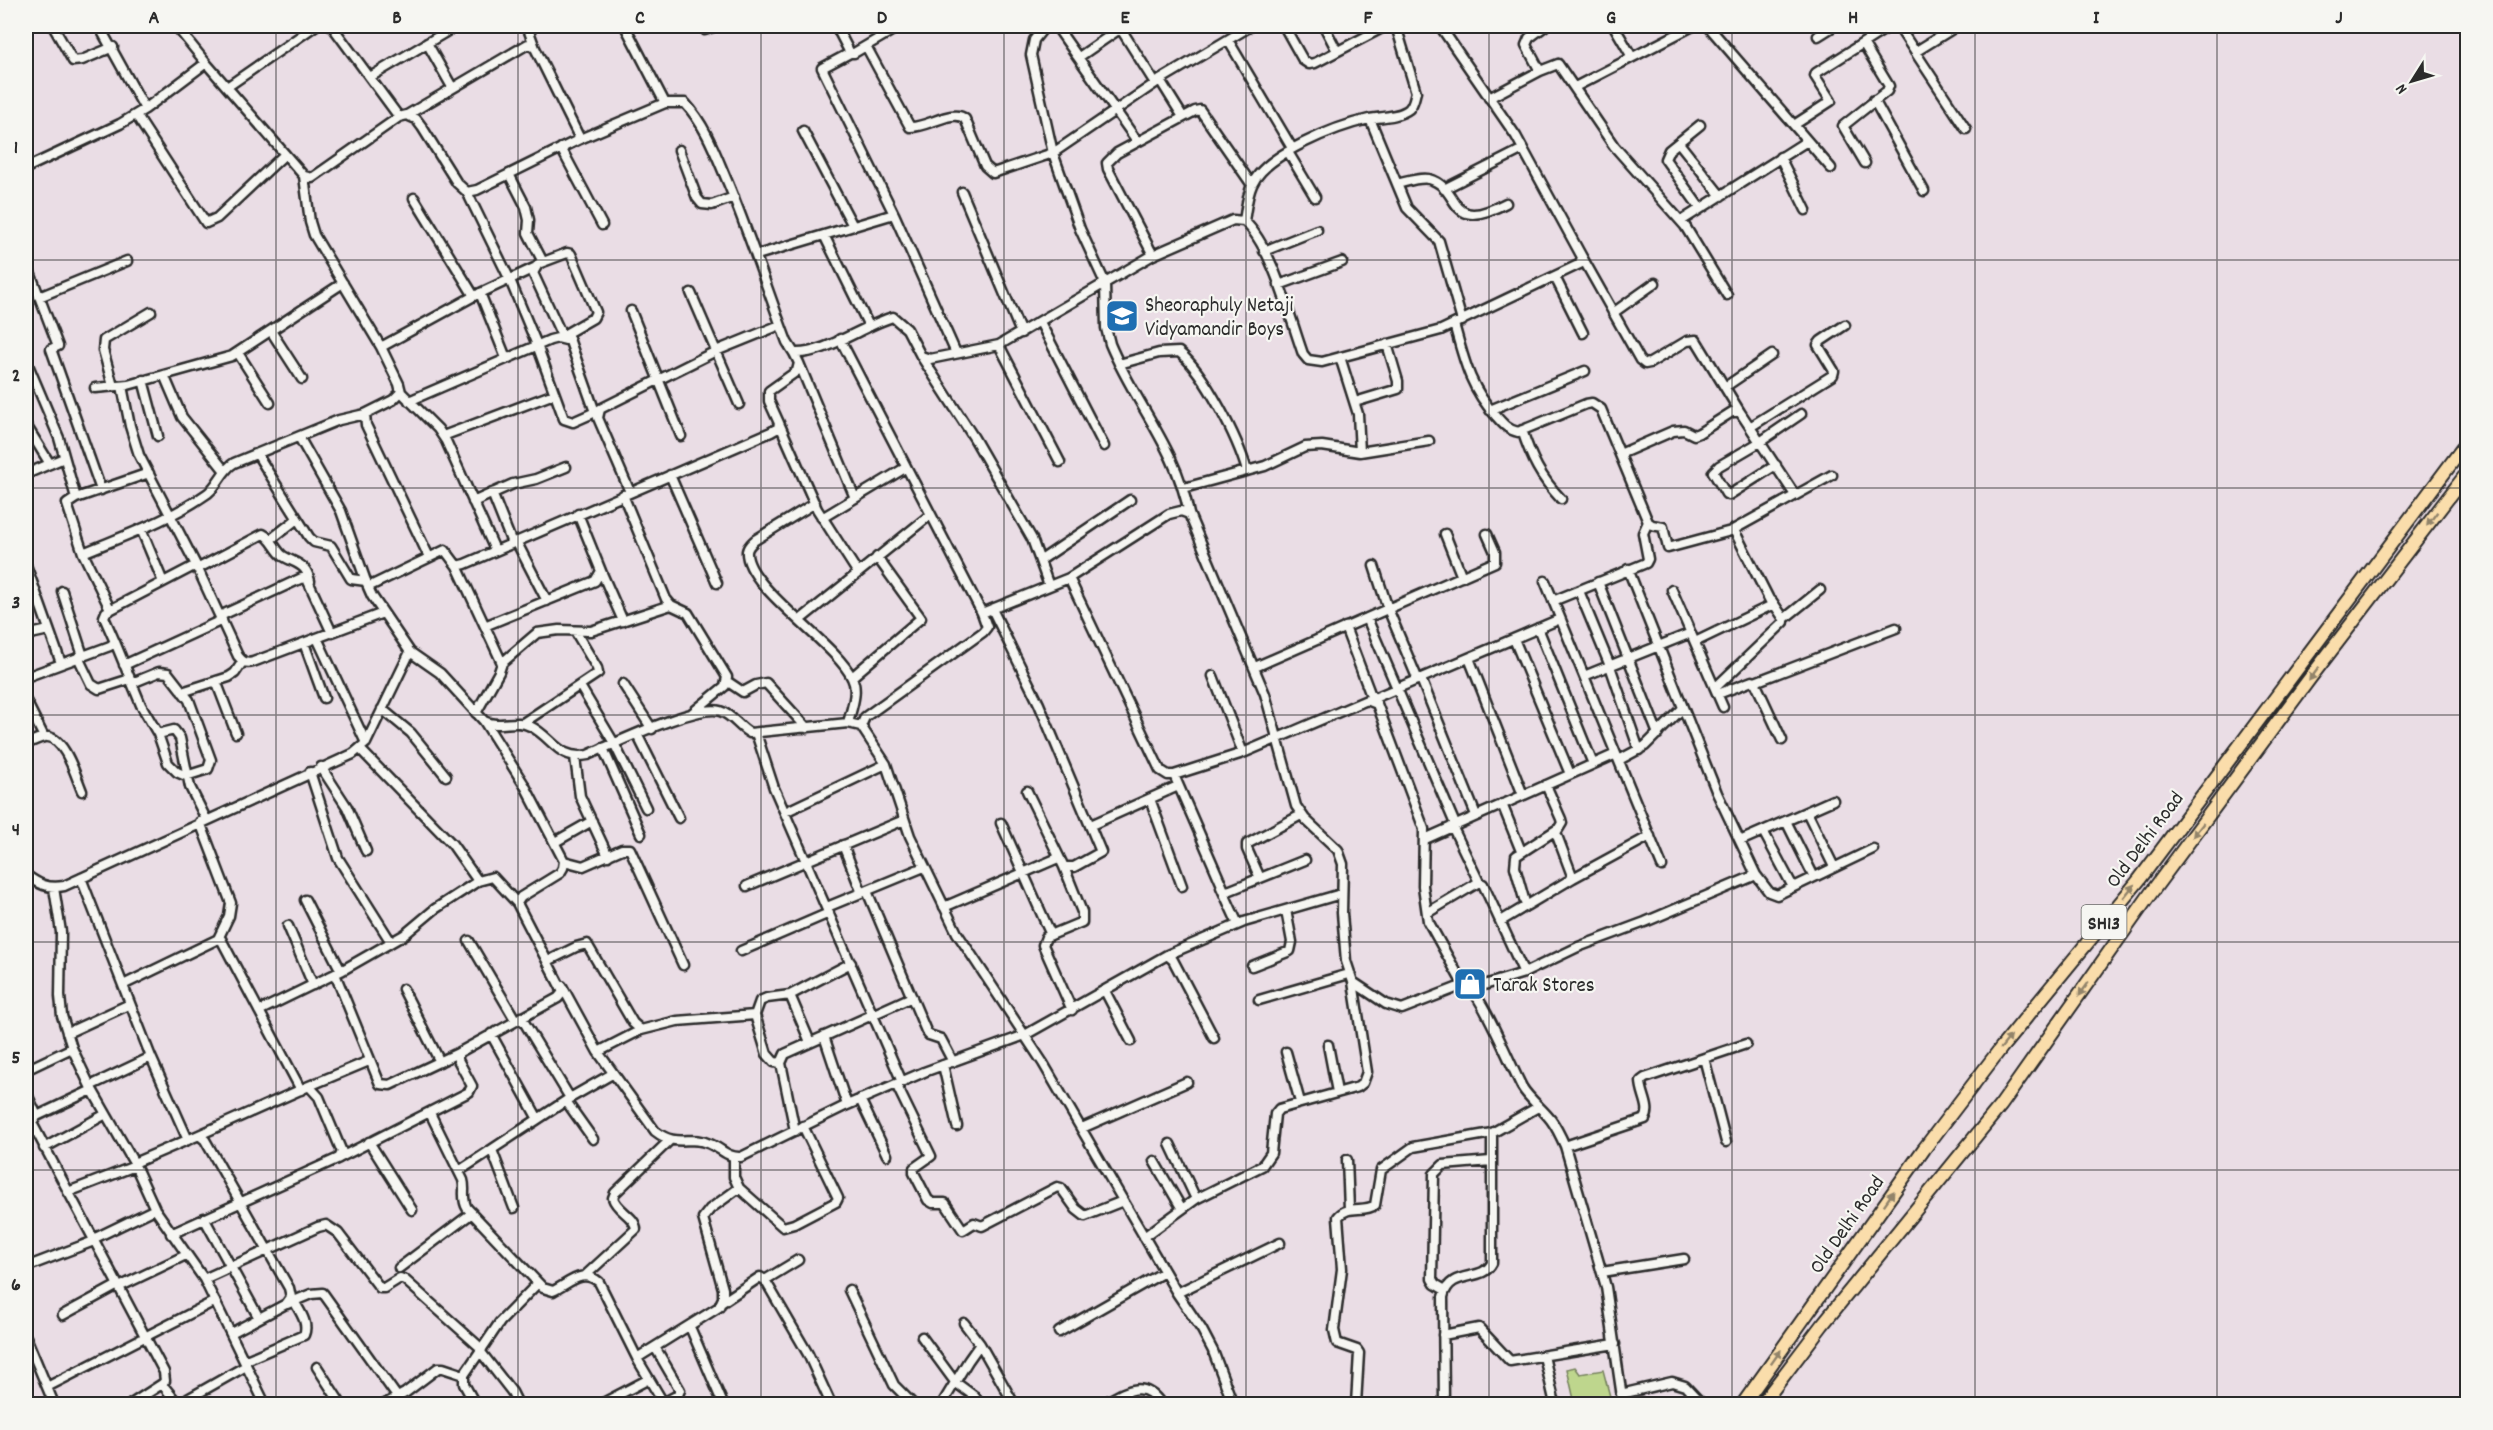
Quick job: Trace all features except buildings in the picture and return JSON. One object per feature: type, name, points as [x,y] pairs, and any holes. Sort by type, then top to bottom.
[{"type":"main road","name":"Old Delhi Road","points":[[1743,1404],[1924,1149],[2001,1048],[2139,880],[2468,441]]},
{"type":"main road","name":"Old Delhi Road","points":[[1762,1404],[1828,1318],[2001,1105],[2151,893],[2310,678],[2468,472]]},
{"type":"street","points":[[53,26],[73,61],[82,60],[112,47]]},
{"type":"street","points":[[99,26],[145,109]]},
{"type":"street","points":[[176,26],[304,176],[314,235],[381,347],[399,384],[400,392],[443,436],[495,550]]},
{"type":"street","points":[[226,87],[315,26]]},
{"type":"street","points":[[332,26],[403,116],[416,118],[457,183],[467,192],[510,280],[537,345],[562,415],[568,422],[598,411],[716,351],[780,325]]},
{"type":"street","points":[[370,77],[456,26]]},
{"type":"street","points":[[527,26],[580,139]]},
{"type":"street","points":[[625,26],[665,103]]},
{"type":"street","points":[[705,30],[716,26]]},
{"type":"street","points":[[836,26],[850,53]]},
{"type":"street","points":[[900,26],[822,68],[894,214],[956,353]]},
{"type":"street","points":[[1045,26],[1034,40],[1031,55],[1053,153],[1080,229],[1106,283],[1106,328],[1110,344],[1119,364],[1161,435],[1184,488],[1189,514],[1255,667],[1279,739],[1296,806],[1301,815],[1338,850],[1343,864],[1341,894],[1346,961],[1351,978],[1366,1077],[1358,1087],[1284,1106],[1275,1114],[1271,1154],[1262,1166],[1196,1199],[1144,1237]]},
{"type":"street","points":[[1056,26],[1137,141]]},
{"type":"street","points":[[866,46],[910,127],[923,126],[961,115],[965,119],[985,166],[993,173],[1053,153],[1158,81],[1251,26]]},
{"type":"street","points":[[1284,26],[1303,60],[1309,64],[1386,26]]},
{"type":"street","points":[[1324,26],[1337,51]]},
{"type":"street","points":[[1244,221],[1252,185],[1260,173],[1290,150],[1334,130],[1409,109],[1416,92],[1396,26]]},
{"type":"street","points":[[1440,26],[1523,149],[1640,360],[1645,364],[1692,339],[1700,344],[1740,412],[1795,495]]},
{"type":"street","points":[[1540,71],[1526,45],[1529,38],[1545,26]]},
{"type":"street","points":[[1614,26],[1632,57]]},
{"type":"street","points":[[1575,87],[1693,26]]},
{"type":"street","points":[[1708,26],[1831,168]]},
{"type":"street","points":[[1818,36],[1834,26]]},
{"type":"street","points":[[1794,125],[1831,101],[1815,76],[1816,73],[1890,26]]},
{"type":"street","points":[[1898,26],[1966,129]]},
{"type":"street","points":[[1915,52],[1957,26]]},
{"type":"street","points":[[1079,57],[1120,27],[1183,117]]},
{"type":"street","points":[[1228,40],[1315,197]]},
{"type":"street","points":[[427,43],[452,87]]},
{"type":"street","points":[[1863,43],[1889,86],[1842,126],[1865,163]]},
{"type":"street","points":[[304,176],[312,178],[321,173],[403,116],[523,47],[528,45],[536,48]]},
{"type":"street","points":[[26,168],[136,115],[206,63]]},
{"type":"street","points":[[1489,98],[1558,64],[1625,159],[1681,221],[1727,295]]},
{"type":"street","points":[[1874,100],[1924,190]]},
{"type":"street","points":[[467,192],[477,190],[580,139],[665,103],[685,103],[696,114],[708,135],[757,255],[780,325],[799,363],[855,498]]},
{"type":"street","points":[[1153,255],[1108,170],[1107,163],[1111,158],[1137,141],[1200,110],[1252,185]]},
{"type":"street","points":[[136,115],[206,223],[217,218],[285,154]]},
{"type":"street","points":[[1370,119],[1396,184],[1413,217],[1439,241],[1472,384],[1490,410],[1510,430],[1522,430],[1586,404],[1592,403],[1601,409],[1648,522],[1662,527],[1666,545],[1671,549],[1734,530],[1832,475]]},
{"type":"street","points":[[1700,125],[1669,150],[1665,159],[1700,208]]},
{"type":"street","points":[[803,131],[853,226]]},
{"type":"street","points":[[1681,221],[1807,141]]},
{"type":"street","points":[[1679,143],[1721,195]]},
{"type":"street","points":[[561,148],[602,225]]},
{"type":"street","points":[[1444,189],[1523,149]]},
{"type":"street","points":[[680,150],[697,198],[702,204],[712,205],[734,197]]},
{"type":"street","points":[[1780,157],[1806,210]]},
{"type":"street","points":[[509,174],[526,207],[529,220],[528,233],[543,262]]},
{"type":"street","points":[[1396,184],[1425,178],[1444,189],[1463,212],[1479,213],[1506,202]]},
{"type":"street","points":[[962,192],[1021,333]]},
{"type":"street","points":[[414,198],[477,295],[506,358]]},
{"type":"street","points":[[757,255],[894,214]]},
{"type":"street","points":[[921,356],[930,359],[999,345],[1153,255],[1233,220],[1244,221],[1256,235],[1279,285],[1303,354],[1308,360],[1322,362],[1441,330],[1555,277],[1580,264],[1582,257]]},
{"type":"street","points":[[1264,251],[1317,230]]},
{"type":"street","points":[[824,235],[869,326]]},
{"type":"street","points":[[381,347],[543,262],[561,254],[572,254],[596,312],[593,318],[567,333],[566,340]]},
{"type":"street","points":[[39,297],[127,261]]},
{"type":"street","points":[[26,262],[58,346],[51,349],[101,490]]},
{"type":"street","points":[[1279,285],[1342,262]]},
{"type":"street","points":[[534,268],[535,278],[598,411],[598,418],[661,589],[671,605],[688,613],[728,682],[743,692],[766,683],[807,728]]},
{"type":"street","points":[[1555,277],[1583,333]]},
{"type":"street","points":[[95,388],[117,386],[164,375],[238,353],[343,283]]},
{"type":"street","points":[[1613,313],[1655,283]]},
{"type":"street","points":[[691,293],[739,404]]},
{"type":"street","points":[[631,311],[681,436]]},
{"type":"street","points":[[151,312],[104,340],[103,350],[134,442],[197,567],[238,657],[248,663],[253,662],[383,613]]},
{"type":"street","points":[[794,353],[812,351],[893,317],[900,321],[907,328],[921,356],[974,438],[1041,560],[1049,586]]},
{"type":"street","points":[[1040,322],[1104,446]]},
{"type":"street","points":[[1750,427],[1833,375],[1834,371],[1818,345],[1845,325]]},
{"type":"street","points":[[271,331],[302,379]]},
{"type":"street","points":[[409,401],[537,345],[558,338],[566,340]]},
{"type":"street","points":[[840,339],[982,613],[987,627],[865,717],[861,726]]},
{"type":"street","points":[[1355,402],[1398,389],[1398,381],[1387,344]]},
{"type":"street","points":[[999,345],[1060,462]]},
{"type":"street","points":[[1119,364],[1159,353],[1179,352],[1185,357],[1201,379],[1237,440],[1247,471]]},
{"type":"street","points":[[238,353],[270,403]]},
{"type":"street","points":[[1725,387],[1772,355]]},
{"type":"street","points":[[1340,357],[1355,402],[1359,423],[1360,452]]},
{"type":"street","points":[[26,360],[54,426],[76,498]]},
{"type":"street","points":[[799,363],[797,372],[769,391],[769,401],[822,518],[858,573]]},
{"type":"street","points":[[1490,410],[1585,370]]},
{"type":"street","points":[[164,375],[182,417],[225,471]]},
{"type":"street","points":[[143,380],[158,436]]},
{"type":"street","points":[[83,554],[171,516],[208,493],[234,463],[339,420],[365,414],[393,400],[400,392]]},
{"type":"street","points":[[443,436],[554,394]]},
{"type":"street","points":[[1620,454],[1673,431],[1684,430],[1694,435],[1732,412],[1740,412]]},
{"type":"street","points":[[365,414],[370,436],[429,557]]},
{"type":"street","points":[[1776,465],[1729,495],[1713,472],[1714,469],[1801,414]]},
{"type":"street","points":[[457,566],[771,432],[778,428],[779,423]]},
{"type":"street","points":[[26,425],[50,464]]},
{"type":"street","points":[[1522,430],[1535,466],[1545,482],[1561,499]]},
{"type":"street","points":[[299,437],[341,511],[367,584],[383,613],[410,652],[440,673],[483,721],[525,786],[564,861],[564,868],[560,873],[521,897],[517,903]]},
{"type":"street","points":[[1184,488],[1272,464],[1295,450],[1314,445],[1360,452],[1429,441]]},
{"type":"street","points":[[257,454],[314,542],[326,544],[335,551],[343,569],[351,579],[367,584],[445,550],[457,566],[487,625],[502,663]]},
{"type":"street","points":[[26,474],[64,458]]},
{"type":"street","points":[[473,502],[513,484],[536,479],[566,467]]},
{"type":"street","points":[[822,518],[905,468]]},
{"type":"street","points":[[110,609],[83,554],[67,508],[69,501],[148,473]]},
{"type":"street","points":[[670,475],[717,583]]},
{"type":"street","points":[[492,493],[514,542],[547,601]]},
{"type":"street","points":[[1041,560],[1130,500]]},
{"type":"street","points":[[815,503],[755,540],[748,547],[747,553],[759,579],[852,677],[855,694],[848,723]]},
{"type":"street","points":[[982,613],[1069,578],[1169,514],[1181,511],[1189,514]]},
{"type":"street","points":[[578,514],[623,621]]},
{"type":"street","points":[[800,620],[930,515]]},
{"type":"street","points":[[270,540],[297,519]]},
{"type":"street","points":[[1553,602],[1646,563],[1648,559],[1643,533],[1644,526],[1648,522]]},
{"type":"street","points":[[141,529],[163,582]]},
{"type":"street","points":[[1734,530],[1784,619]]},
{"type":"street","points":[[62,591],[80,657],[91,684],[99,689],[131,681],[164,671],[182,692],[192,707],[211,760],[208,769],[186,776],[171,767],[158,734],[131,681],[105,617],[110,609],[263,534],[282,555],[303,566],[308,573],[332,633]]},
{"type":"street","points":[[1445,534],[1462,576]]},
{"type":"street","points":[[1255,667],[1495,562],[1495,552],[1487,534]]},
{"type":"street","points":[[852,677],[921,618],[877,557]]},
{"type":"street","points":[[26,565],[61,663]]},
{"type":"street","points":[[1374,566],[1388,609],[1476,815]]},
{"type":"street","points":[[1628,570],[1717,793],[1756,875],[1772,895],[1777,895],[1873,849]]},
{"type":"street","points":[[487,625],[596,581],[601,571]]},
{"type":"street","points":[[1069,578],[1160,770],[1168,775],[1243,753],[1279,739],[1560,619]]},
{"type":"street","points":[[124,665],[302,579],[310,581]]},
{"type":"street","points":[[1545,581],[1662,866]]},
{"type":"street","points":[[1598,582],[1658,734]]},
{"type":"street","points":[[1672,590],[1723,707]]},
{"type":"street","points":[[1579,591],[1610,666],[1639,750]]},
{"type":"street","points":[[1716,691],[1780,626],[1784,619],[1820,591]]},
{"type":"street","points":[[26,596],[36,593]]},
{"type":"street","points":[[1695,642],[1770,608],[1772,601]]},
{"type":"street","points":[[476,713],[502,663],[537,633],[548,630],[591,632],[671,605]]},
{"type":"street","points":[[992,609],[1039,704],[1101,852],[1074,867],[1064,867]]},
{"type":"street","points":[[1367,618],[1479,882],[1487,890],[1524,974]]},
{"type":"street","points":[[1346,627],[1413,797],[1425,839],[1423,886],[1427,914],[1435,936],[1467,988],[1480,1002],[1522,1087],[1550,1118],[1565,1146],[1611,1309],[1623,1404]]},
{"type":"street","points":[[1538,628],[1593,764]]},
{"type":"street","points":[[1716,691],[1755,682],[1896,628]]},
{"type":"street","points":[[26,635],[49,630]]},
{"type":"street","points":[[483,721],[492,725],[523,723],[598,673],[575,631]]},
{"type":"street","points":[[1584,676],[1691,633]]},
{"type":"street","points":[[317,638],[363,746],[452,844],[478,881]]},
{"type":"street","points":[[1514,639],[1570,774]]},
{"type":"street","points":[[26,677],[110,646],[115,642]]},
{"type":"street","points":[[304,643],[324,698]]},
{"type":"street","points":[[27,878],[54,888],[81,878],[363,746],[410,652]]},
{"type":"street","points":[[1469,658],[1523,795]]},
{"type":"street","points":[[182,692],[235,673],[243,661]]},
{"type":"street","points":[[1213,676],[1243,753]]},
{"type":"street","points":[[216,681],[236,733]]},
{"type":"street","points":[[692,713],[728,682]]},
{"type":"street","points":[[1755,682],[1782,740]]},
{"type":"street","points":[[623,684],[652,729]]},
{"type":"street","points":[[580,686],[614,743],[646,808]]},
{"type":"street","points":[[26,701],[44,737]]},
{"type":"street","points":[[1425,839],[1593,764],[1639,750],[1683,708]]},
{"type":"street","points":[[382,709],[411,733],[446,776]]},
{"type":"street","points":[[523,723],[537,730],[566,754],[575,758],[692,713],[713,710],[722,711],[730,716],[750,734],[848,723],[861,726],[886,764],[904,820],[944,907],[968,950],[1025,1035],[1082,1128],[1164,1272],[1213,1351],[1233,1404]]},
{"type":"street","points":[[123,985],[218,939],[229,916],[231,903],[186,776],[177,734],[174,730],[158,734]]},
{"type":"street","points":[[756,733],[766,767],[873,1014],[899,1083],[930,1151],[931,1156],[914,1168],[914,1173],[928,1200],[933,1203],[945,1203],[963,1230],[977,1224],[982,1226],[1057,1186],[1061,1188],[1076,1209],[1085,1215],[1123,1201]]},
{"type":"street","points":[[637,735],[679,818]]},
{"type":"street","points":[[26,744],[44,737],[56,740],[62,747],[82,791]]},
{"type":"street","points":[[603,748],[641,834]]},
{"type":"street","points":[[575,758],[578,788],[608,856]]},
{"type":"street","points":[[785,812],[886,764]]},
{"type":"street","points":[[321,767],[342,798],[366,851]]},
{"type":"street","points":[[310,772],[338,858],[391,942]]},
{"type":"street","points":[[1174,775],[1238,924]]},
{"type":"street","points":[[1526,906],[1514,861],[1521,850],[1556,830],[1562,823],[1546,785]]},
{"type":"street","points":[[1091,825],[1179,786]]},
{"type":"street","points":[[1027,791],[1064,867],[1083,917],[1077,925],[1043,940],[1043,945],[1072,1010]]},
{"type":"street","points":[[1150,799],[1182,886]]},
{"type":"street","points":[[1740,841],[1833,800]]},
{"type":"street","points":[[1502,804],[1521,850]]},
{"type":"street","points":[[1807,812],[1834,867]]},
{"type":"street","points":[[1260,879],[1247,844],[1301,815]]},
{"type":"street","points":[[747,886],[904,820]]},
{"type":"street","points":[[555,842],[592,821]]},
{"type":"street","points":[[1786,821],[1814,877]]},
{"type":"street","points":[[1001,823],[1051,936]]},
{"type":"street","points":[[1556,830],[1573,878]]},
{"type":"street","points":[[1763,831],[1793,887]]},
{"type":"street","points":[[1501,921],[1650,836]]},
{"type":"street","points":[[843,845],[926,1031],[929,1035],[941,1039],[953,1062]]},
{"type":"street","points":[[564,861],[583,866],[627,847],[634,854],[682,965]]},
{"type":"street","points":[[944,907],[1058,858]]},
{"type":"street","points":[[1221,886],[1228,891],[1305,860]]},
{"type":"street","points":[[741,951],[864,892],[924,867]]},
{"type":"street","points":[[1351,978],[1386,1004],[1402,1009],[1467,988],[1524,974],[1578,947],[1645,922],[1756,875]]},
{"type":"street","points":[[259,1011],[338,973],[404,935],[435,909],[478,881],[493,877],[517,903],[598,1052],[655,1131],[670,1140],[708,1143],[734,1158],[741,1157],[860,1099],[1025,1035],[1167,956],[1238,924],[1341,894]]},
{"type":"street","points":[[81,878],[151,1057],[188,1140]]},
{"type":"street","points":[[1427,914],[1479,882]]},
{"type":"street","points":[[54,888],[61,932],[60,996],[72,1048],[91,1088],[135,1165],[155,1209],[204,1279],[265,1404]]},
{"type":"street","points":[[305,900],[338,973],[376,1079],[384,1086],[458,1053],[558,998],[563,992],[562,986]]},
{"type":"street","points":[[1252,966],[1290,951],[1292,942],[1286,910]]},
{"type":"street","points":[[288,926],[313,985]]},
{"type":"street","points":[[218,939],[223,942],[259,1011],[305,1088],[319,1097],[340,1145],[342,1152],[339,1158]]},
{"type":"street","points":[[469,941],[593,1139]]},
{"type":"street","points":[[548,961],[587,944],[633,1023],[641,1030]]},
{"type":"street","points":[[1167,956],[1173,960],[1214,1038]]},
{"type":"street","points":[[781,1063],[770,1059],[755,1015],[760,1002],[767,998],[790,995],[851,963]]},
{"type":"street","points":[[1259,1000],[1351,978]]},
{"type":"street","points":[[403,989],[440,1062]]},
{"type":"street","points":[[1105,991],[1131,1041]]},
{"type":"street","points":[[790,995],[810,1042]]},
{"type":"street","points":[[734,1158],[734,1177],[739,1188],[783,1227],[794,1224],[836,1202],[837,1192],[799,1129],[781,1063],[785,1054],[912,997]]},
{"type":"street","points":[[67,1033],[130,1004]]},
{"type":"street","points":[[598,1052],[641,1030],[677,1021],[755,1015]]},
{"type":"street","points":[[491,1034],[538,1119]]},
{"type":"street","points":[[824,1036],[847,1105]]},
{"type":"street","points":[[1565,1146],[1645,1119],[1648,1112],[1641,1082],[1650,1076],[1746,1044]]},
{"type":"street","points":[[1328,1046],[1337,1092]]},
{"type":"street","points":[[26,1070],[72,1048]]},
{"type":"street","points":[[1286,1052],[1300,1102]]},
{"type":"street","points":[[171,1234],[339,1158],[469,1092],[472,1086],[459,1060],[458,1053]]},
{"type":"street","points":[[130,1404],[162,1384],[165,1381],[164,1372],[32,1123],[38,1116],[151,1057]]},
{"type":"street","points":[[1704,1058],[1726,1142]]},
{"type":"street","points":[[68,1192],[135,1165],[369,1061]]},
{"type":"street","points":[[943,1065],[957,1126]]},
{"type":"street","points":[[459,1171],[612,1074]]},
{"type":"street","points":[[1082,1128],[1187,1082]]},
{"type":"street","points":[[26,1096],[38,1116]]},
{"type":"street","points":[[860,1099],[887,1155]]},
{"type":"street","points":[[1356,1404],[1359,1353],[1357,1350],[1337,1343],[1334,1330],[1342,1269],[1338,1217],[1349,1209],[1375,1205],[1381,1170],[1413,1147],[1492,1133],[1495,1129],[1538,1107]]},
{"type":"street","points":[[430,1113],[465,1185],[464,1203],[472,1213],[548,1291],[553,1291],[579,1276],[593,1277],[603,1288],[637,1358],[664,1403],[678,1395],[680,1390],[655,1347]]},
{"type":"street","points":[[44,1148],[106,1114]]},
{"type":"street","points":[[1444,1404],[1445,1290],[1458,1278],[1484,1271],[1492,1263],[1492,1133]]},
{"type":"street","points":[[162,1384],[178,1404],[245,1363],[304,1335],[306,1329],[304,1320],[290,1303],[289,1288],[205,1140],[199,1135]]},
{"type":"street","points":[[586,1275],[636,1229],[633,1221],[614,1203],[615,1193],[670,1140]]},
{"type":"street","points":[[369,1142],[412,1210]]},
{"type":"street","points":[[1170,1144],[1196,1199]]},
{"type":"street","points":[[492,1150],[514,1208]]},
{"type":"street","points":[[1347,1160],[1349,1209]]},
{"type":"street","points":[[1154,1161],[1182,1209]]},
{"type":"street","points":[[1445,1290],[1435,1284],[1432,1273],[1434,1174],[1443,1165],[1491,1161]]},
{"type":"street","points":[[721,1303],[723,1289],[703,1218],[710,1209],[739,1188]]},
{"type":"street","points":[[26,1266],[94,1240],[155,1209]]},
{"type":"street","points":[[399,1268],[472,1213]]},
{"type":"street","points":[[204,1218],[259,1318]]},
{"type":"street","points":[[204,1279],[326,1225],[333,1228],[380,1288],[400,1278],[405,1280],[481,1350],[512,1392],[518,1404]]},
{"type":"street","points":[[1177,1293],[1280,1243]]},
{"type":"street","points":[[63,1315],[118,1286],[186,1255]]},
{"type":"street","points":[[1602,1272],[1683,1259]]},
{"type":"street","points":[[765,1280],[798,1260]]},
{"type":"street","points":[[1059,1332],[1164,1272]]},
{"type":"street","points":[[637,1358],[714,1312],[721,1303],[760,1277],[765,1280],[808,1354],[831,1404]]},
{"type":"street","points":[[475,1404],[464,1384],[464,1375],[500,1322],[538,1283]]},
{"type":"street","points":[[849,1290],[894,1386],[913,1404]]},
{"type":"street","points":[[231,1333],[290,1303],[311,1294],[323,1293],[398,1398]]},
{"type":"street","points":[[47,1387],[215,1301]]},
{"type":"street","points":[[964,1323],[980,1344],[1014,1404]]},
{"type":"street","points":[[690,1327],[723,1404]]},
{"type":"street","points":[[1443,1335],[1479,1328],[1510,1361],[1615,1344]]},
{"type":"street","points":[[26,1337],[54,1404]]},
{"type":"street","points":[[922,1337],[955,1382],[974,1396],[980,1404]]},
{"type":"street","points":[[942,1404],[980,1344]]},
{"type":"street","points":[[1544,1356],[1555,1404]]},
{"type":"street","points":[[317,1367],[341,1404]]},
{"type":"street","points":[[385,1404],[398,1398],[438,1368],[449,1369],[464,1375]]},
{"type":"street","points":[[601,1404],[649,1379]]},
{"type":"street","points":[[1621,1394],[1672,1382],[1679,1383],[1702,1404]]},
{"type":"street","points":[[1103,1404],[1131,1389],[1140,1389],[1150,1392],[1161,1404]]},
{"type":"green space","points":[[1575,1367],[1580,1374],[1603,1370],[1612,1404],[1575,1404],[1567,1369]]},
{"type":"place","name":"Sheoraphuly Netaji Vidyamandir Boys","points":[[1122,316]]},
{"type":"place","name":"Tarak Stores","points":[[1470,984]]}]
